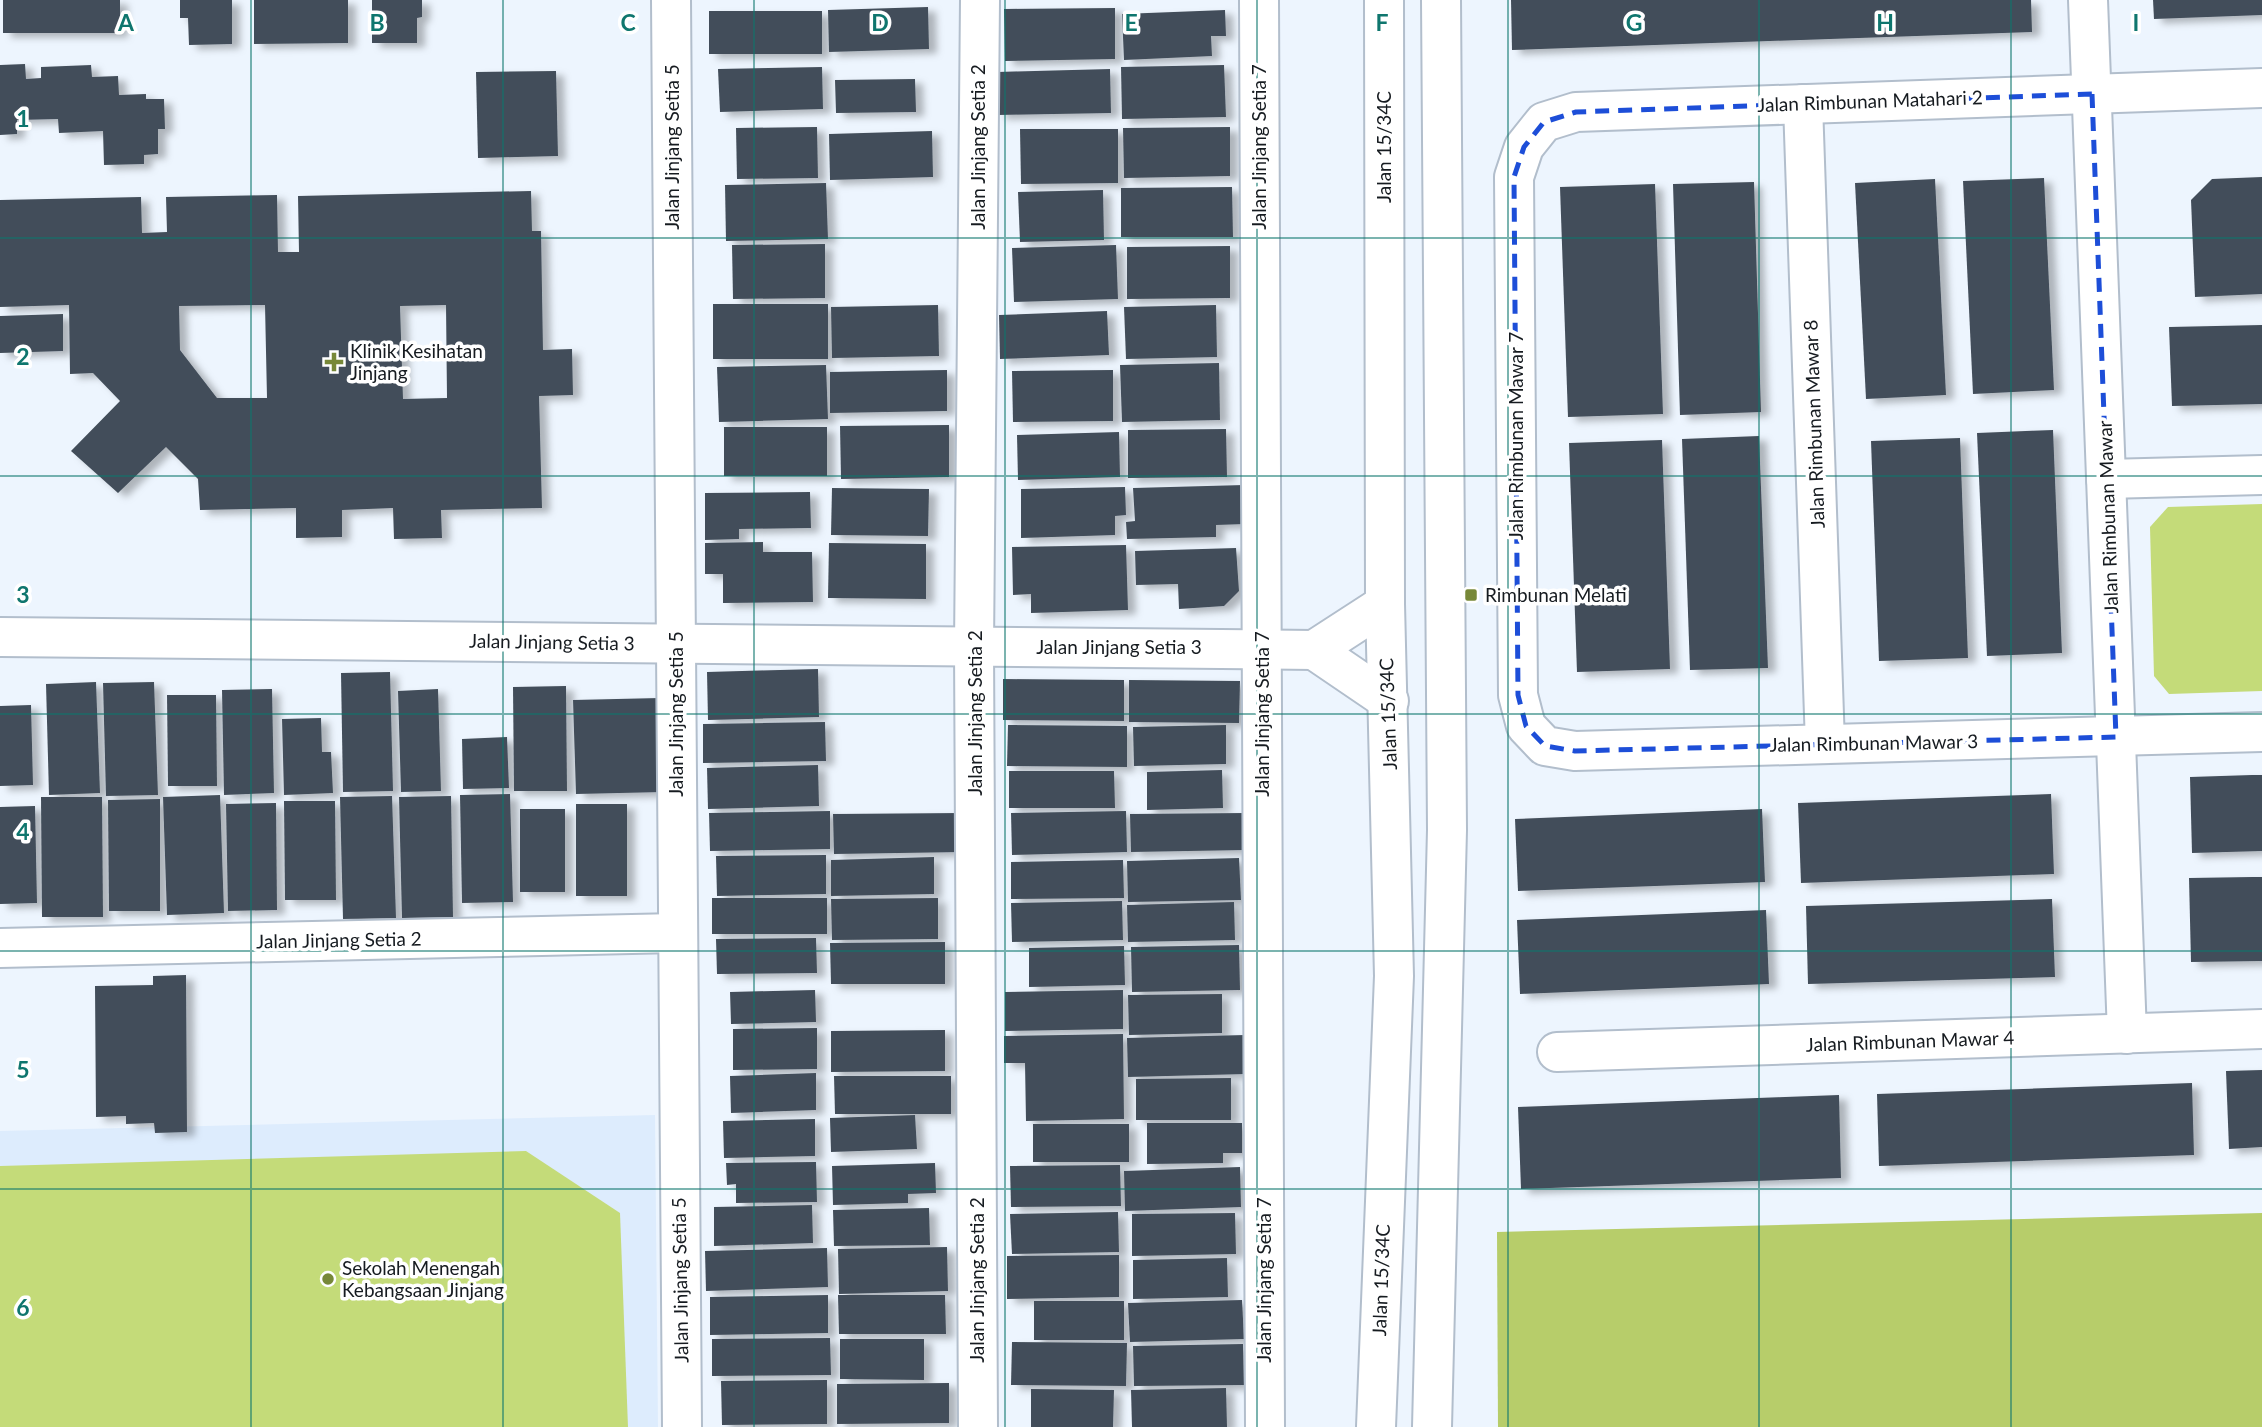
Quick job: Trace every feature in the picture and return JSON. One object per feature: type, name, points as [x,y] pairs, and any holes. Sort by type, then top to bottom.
[{"type":"street","name":"Jalan Jinjang Setia 5","points":[[671,0],[682,1427]]},
{"type":"street","name":"Jalan Jinjang Setia 2","points":[[978,1427],[974,646],[980,0]]},
{"type":"street","name":"Jalan Jinjang Setia 7","points":[[1259,0],[1265,1427]]},
{"type":"street","name":"Jalan 15/34C","points":[[1376,1427],[1394,976],[1385,604],[1384,0]]},
{"type":"street","points":[[1432,1427],[1447,830],[1441,0]]},
{"type":"street","name":"Jalan Rimbunan Mawar","points":[[2088,0],[2127,1034]]},
{"type":"street","name":"Jalan Rimbunan Matahari 2","points":[[1514,177],[1524,147],[1544,122],[1576,111],[2262,89]]},
{"type":"street","name":"Jalan Rimbunan Mawar 8","points":[[1803,104],[1825,744]]},
{"type":"street","name":"Jalan Rimbunan Mawar 7","points":[[1514,177],[1518,695]]},
{"type":"street","points":[[2106,480],[2262,475]]},
{"type":"street","points":[[1385,604],[1314,650],[1389,701]]},
{"type":"street","name":"Jalan Jinjang Setia 3","points":[[0,637],[1314,650]]},
{"type":"street","name":"Jalan Rimbunan Mawar 3","points":[[1518,695],[1526,726],[1545,746],[1575,751],[2262,732]]},
{"type":"street","name":"Jalan Jinjang Setia 2","points":[[0,948],[677,933]]},
{"type":"street","name":"Jalan Rimbunan Mawar 4","points":[[1557,1052],[2262,1029]]},
{"type":"highlighted area","points":[[2092,94],[2116,737],[1575,751],[1545,746],[1526,726],[1518,695],[1514,177],[1524,147],[1544,122],[1576,112]]},
{"type":"shaded area","name":"Sekolah Menengah Kebangsaan Jinjang","points":[[655,1115],[658,1427],[0,1427],[0,1131]]},
{"type":"green space","points":[[2262,504],[2262,691],[2169,694],[2154,676],[2150,527],[2168,507]]},
{"type":"green space","name":"Sekolah Menengah Kebangsaan Jinjang","points":[[526,1151],[620,1213],[628,1427],[0,1427],[0,1166]]},
{"type":"green space","points":[[2262,1213],[2262,1427],[1498,1427],[1497,1232]]},
{"type":"building","points":[[3,0],[120,0],[120,33],[3,33]]},
{"type":"building","points":[[180,0],[232,0],[232,44],[189,45],[188,18],[180,18]]},
{"type":"building","points":[[254,0],[348,0],[348,43],[254,44]]},
{"type":"building","points":[[372,0],[422,0],[422,17],[417,18],[417,43],[372,43]]},
{"type":"building","points":[[1511,0],[2031,0],[2032,32],[1512,50]]},
{"type":"building","points":[[2153,0],[2262,0],[2262,15],[2154,19]]},
{"type":"building","points":[[928,7],[929,49],[829,52],[828,10]]},
{"type":"building","points":[[1115,8],[1115,59],[1005,61],[1004,9]]},
{"type":"building","points":[[1225,10],[1226,36],[1211,36],[1212,56],[1124,60],[1122,14]]},
{"type":"building","points":[[709,11],[822,11],[822,54],[709,54]]},
{"type":"building","points":[[25,64],[26,79],[41,78],[41,67],[91,65],[92,77],[118,76],[119,95],[146,94],[146,99],[164,99],[165,129],[158,129],[158,154],[144,155],[144,164],[104,165],[103,131],[59,133],[58,119],[17,120],[17,134],[0,135],[0,65]]},
{"type":"building","points":[[1224,65],[1226,117],[1122,119],[1121,67]]},
{"type":"building","points":[[822,67],[823,109],[720,112],[718,69]]},
{"type":"building","points":[[1110,69],[1111,113],[998,115],[997,72]]},
{"type":"building","points":[[556,71],[558,156],[478,158],[476,72]]},
{"type":"building","points":[[915,79],[916,112],[836,113],[835,80]]},
{"type":"building","points":[[817,127],[818,178],[737,179],[736,128]]},
{"type":"building","points":[[1230,127],[1230,176],[1124,178],[1123,128]]},
{"type":"building","points":[[1020,129],[1118,129],[1118,183],[1021,184]]},
{"type":"building","points":[[932,131],[933,177],[830,180],[829,134]]},
{"type":"building","points":[[2262,177],[2262,294],[2195,297],[2191,200],[2212,179]]},
{"type":"building","points":[[2044,178],[2054,390],[1973,394],[1963,181]]},
{"type":"building","points":[[1935,179],[1946,395],[1866,399],[1855,183]]},
{"type":"building","points":[[1754,182],[1761,412],[1680,415],[1673,184]]},
{"type":"building","points":[[826,183],[828,239],[726,241],[725,185]]},
{"type":"building","points":[[1655,184],[1663,414],[1568,417],[1560,187]]},
{"type":"building","points":[[1232,187],[1233,237],[1121,237],[1121,188]]},
{"type":"building","points":[[1103,190],[1104,240],[1020,242],[1018,192]]},
{"type":"building","name":"Klinik Kesihatan Jinjang","points":[[531,191],[532,231],[541,231],[543,350],[572,349],[573,395],[539,396],[542,508],[441,510],[442,538],[394,539],[393,508],[342,510],[342,537],[296,538],[296,508],[200,510],[198,479],[166,447],[118,493],[71,451],[120,401],[93,373],[70,374],[69,305],[0,307],[0,200],[141,197],[142,233],[167,232],[166,197],[277,195],[278,252],[299,252],[298,196]],"holes":[[[265,305],[267,398],[217,398],[180,350],[179,306]],[[446,305],[447,398],[403,399],[400,306]]]},
{"type":"building","points":[[825,244],[825,298],[733,299],[732,245]]},
{"type":"building","points":[[1116,245],[1118,299],[1014,302],[1012,248]]},
{"type":"building","points":[[1230,246],[1230,298],[1127,299],[1127,247]]},
{"type":"building","points":[[713,304],[828,304],[828,359],[713,359]]},
{"type":"building","points":[[938,305],[939,356],[832,358],[831,307]]},
{"type":"building","points":[[1216,305],[1217,357],[1126,359],[1124,307]]},
{"type":"building","points":[[1107,311],[1109,355],[1000,359],[999,315]]},
{"type":"building","points":[[63,314],[63,351],[0,353],[0,316]]},
{"type":"building","points":[[2262,325],[2262,404],[2172,406],[2169,327]]},
{"type":"building","points":[[1219,363],[1220,420],[1122,422],[1120,365]]},
{"type":"building","points":[[826,365],[828,419],[719,422],[717,367]]},
{"type":"building","points":[[947,370],[947,411],[830,413],[830,372]]},
{"type":"building","points":[[1113,370],[1113,421],[1013,422],[1012,371]]},
{"type":"building","points":[[949,425],[949,477],[841,479],[840,426]]},
{"type":"building","points":[[724,427],[827,427],[827,476],[724,476]]},
{"type":"building","points":[[1226,429],[1227,477],[1128,478],[1128,430]]},
{"type":"building","points":[[2053,430],[2062,653],[1987,656],[1977,433]]},
{"type":"building","points":[[1119,432],[1120,477],[1018,480],[1017,435]]},
{"type":"building","points":[[1759,436],[1768,668],[1690,670],[1682,439]]},
{"type":"building","points":[[1960,438],[1968,658],[1879,661],[1871,441]]},
{"type":"building","points":[[1662,440],[1670,669],[1577,672],[1569,443]]},
{"type":"building","points":[[1244,485],[1245,524],[1216,525],[1216,537],[1127,539],[1126,522],[1135,521],[1133,488]]},
{"type":"building","points":[[1125,487],[1126,515],[1115,516],[1115,535],[1021,538],[1021,489]]},
{"type":"building","points":[[832,488],[929,489],[928,536],[831,535]]},
{"type":"building","points":[[810,492],[811,528],[739,529],[739,539],[705,540],[705,493]]},
{"type":"building","points":[[763,542],[763,552],[812,552],[813,602],[723,603],[723,574],[705,574],[705,543]]},
{"type":"building","points":[[829,543],[926,544],[926,599],[828,598]]},
{"type":"building","points":[[1126,545],[1128,610],[1031,613],[1031,594],[1013,595],[1012,547]]},
{"type":"building","points":[[1236,548],[1239,591],[1224,606],[1179,609],[1178,584],[1136,585],[1135,551]]},
{"type":"building","points":[[818,669],[819,717],[708,720],[707,672]]},
{"type":"building","points":[[390,672],[393,791],[343,792],[341,673]]},
{"type":"building","points":[[1003,679],[1124,680],[1124,721],[1003,720]]},
{"type":"building","points":[[1129,680],[1240,681],[1239,723],[1129,722]]},
{"type":"building","points":[[96,682],[100,793],[49,795],[46,684]]},
{"type":"building","points":[[154,682],[158,795],[106,796],[103,683]]},
{"type":"building","points":[[566,686],[567,791],[514,791],[513,687]]},
{"type":"building","points":[[272,689],[274,793],[224,795],[222,690]]},
{"type":"building","points":[[438,689],[441,791],[401,792],[398,691]]},
{"type":"building","points":[[167,695],[216,695],[217,786],[168,786]]},
{"type":"building","points":[[660,698],[663,792],[576,794],[573,700]]},
{"type":"building","points":[[31,705],[33,785],[0,786],[0,706]]},
{"type":"building","points":[[321,718],[322,752],[331,752],[333,793],[284,795],[282,719]]},
{"type":"building","points":[[825,722],[826,761],[703,763],[703,724]]},
{"type":"building","points":[[1008,725],[1127,726],[1127,767],[1007,766]]},
{"type":"building","points":[[1226,725],[1226,764],[1134,766],[1133,727]]},
{"type":"building","points":[[507,737],[509,788],[463,789],[462,739]]},
{"type":"building","points":[[818,765],[819,806],[708,809],[707,768]]},
{"type":"building","points":[[1222,770],[1223,808],[1147,810],[1147,772]]},
{"type":"building","points":[[1009,771],[1114,771],[1115,808],[1009,808]]},
{"type":"building","points":[[2262,775],[2262,851],[2192,853],[2190,777]]},
{"type":"building","points":[[510,794],[513,902],[462,903],[460,795]]},
{"type":"building","points":[[2051,794],[2054,874],[1801,883],[1798,803]]},
{"type":"building","points":[[220,795],[224,913],[167,915],[163,797]]},
{"type":"building","points":[[392,796],[396,918],[343,919],[340,797]]},
{"type":"building","points":[[451,796],[453,917],[402,918],[399,797]]},
{"type":"building","points":[[41,797],[102,797],[103,917],[42,917]]},
{"type":"building","points":[[160,799],[160,911],[109,911],[108,800]]},
{"type":"building","points":[[284,801],[335,801],[336,900],[285,900]]},
{"type":"building","points":[[276,803],[277,910],[228,911],[226,804]]},
{"type":"building","points":[[576,804],[627,804],[627,896],[576,896]]},
{"type":"building","points":[[35,806],[37,903],[0,904],[0,807]]},
{"type":"building","points":[[520,809],[565,809],[565,892],[520,892]]},
{"type":"building","points":[[1762,809],[1765,882],[1518,891],[1515,819]]},
{"type":"building","points":[[830,811],[830,849],[710,851],[709,813]]},
{"type":"building","points":[[1126,811],[1127,852],[1012,855],[1011,813]]},
{"type":"building","points":[[962,813],[963,852],[834,854],[833,814]]},
{"type":"building","points":[[1246,813],[1246,850],[1131,852],[1130,814]]},
{"type":"building","points":[[826,855],[826,894],[717,896],[716,856]]},
{"type":"building","points":[[934,857],[934,894],[831,896],[831,860]]},
{"type":"building","points":[[1239,858],[1241,900],[1128,902],[1127,861]]},
{"type":"building","points":[[1123,860],[1124,898],[1011,899],[1011,862]]},
{"type":"building","points":[[2262,877],[2262,961],[2191,962],[2189,878]]},
{"type":"building","points":[[712,898],[827,898],[827,934],[712,934]]},
{"type":"building","points":[[938,898],[938,939],[832,940],[831,899]]},
{"type":"building","points":[[2052,899],[2055,977],[1808,984],[1806,906]]},
{"type":"building","points":[[1122,901],[1123,940],[1012,942],[1011,903]]},
{"type":"building","points":[[1234,902],[1235,940],[1128,942],[1127,905]]},
{"type":"building","points":[[1766,910],[1769,984],[1520,994],[1517,920]]},
{"type":"building","points":[[816,938],[817,973],[717,974],[716,939]]},
{"type":"building","points":[[945,942],[945,984],[831,984],[830,943]]},
{"type":"building","points":[[1239,945],[1240,990],[1132,992],[1131,947]]},
{"type":"building","points":[[1124,946],[1125,985],[1029,987],[1029,948]]},
{"type":"building","points":[[186,975],[187,1132],[155,1133],[154,1123],[126,1124],[126,1116],[96,1117],[95,986],[153,985],[153,976]]},
{"type":"building","points":[[815,990],[816,1022],[731,1024],[730,992]]},
{"type":"building","points":[[1123,990],[1123,1029],[1005,1031],[1005,992]]},
{"type":"building","points":[[1222,994],[1222,1033],[1129,1035],[1128,995]]},
{"type":"building","points":[[817,1028],[817,1069],[733,1070],[733,1029]]},
{"type":"building","points":[[945,1030],[945,1071],[831,1072],[831,1031]]},
{"type":"building","points":[[1123,1034],[1124,1119],[1026,1121],[1025,1063],[1004,1063],[1004,1036]]},
{"type":"building","points":[[1245,1035],[1246,1074],[1128,1077],[1127,1038]]},
{"type":"building","points":[[2262,1070],[2262,1147],[2229,1149],[2226,1071]]},
{"type":"building","points":[[816,1073],[816,1110],[731,1113],[730,1076]]},
{"type":"building","points":[[834,1076],[951,1076],[951,1114],[835,1114]]},
{"type":"building","points":[[1231,1078],[1231,1120],[1136,1120],[1136,1079]]},
{"type":"building","points":[[2192,1083],[2194,1155],[1879,1166],[1877,1094]]},
{"type":"building","points":[[1839,1095],[1841,1178],[1521,1189],[1518,1107]]},
{"type":"building","points":[[915,1115],[917,1149],[831,1152],[830,1118]]},
{"type":"building","points":[[815,1119],[815,1156],[724,1158],[723,1121]]},
{"type":"building","points":[[1147,1123],[1242,1123],[1242,1153],[1223,1153],[1223,1163],[1147,1164]]},
{"type":"building","points":[[1033,1124],[1129,1124],[1129,1162],[1033,1162]]},
{"type":"building","points":[[816,1162],[817,1202],[736,1203],[736,1184],[727,1185],[726,1163]]},
{"type":"building","points":[[935,1163],[936,1193],[908,1194],[908,1203],[833,1205],[832,1166]]},
{"type":"building","points":[[1120,1165],[1121,1206],[1011,1207],[1010,1166]]},
{"type":"building","points":[[1240,1167],[1241,1207],[1125,1211],[1124,1171]]},
{"type":"building","points":[[812,1205],[813,1243],[714,1246],[714,1207]]},
{"type":"building","points":[[929,1208],[930,1245],[834,1246],[833,1210]]},
{"type":"building","points":[[1118,1212],[1119,1252],[1012,1254],[1010,1214]]},
{"type":"building","points":[[1235,1213],[1236,1254],[1132,1256],[1132,1214]]},
{"type":"building","points":[[947,1247],[948,1291],[839,1294],[838,1249]]},
{"type":"building","points":[[827,1248],[828,1287],[706,1291],[705,1251]]},
{"type":"building","points":[[1119,1255],[1119,1297],[1007,1299],[1007,1256]]},
{"type":"building","points":[[1227,1258],[1228,1297],[1133,1299],[1133,1260]]},
{"type":"building","points":[[828,1295],[828,1333],[710,1335],[710,1297]]},
{"type":"building","points":[[838,1295],[945,1295],[946,1334],[839,1334]]},
{"type":"building","points":[[1242,1300],[1244,1339],[1130,1342],[1128,1303]]},
{"type":"building","points":[[1034,1301],[1124,1301],[1124,1340],[1034,1340]]},
{"type":"building","points":[[830,1338],[831,1375],[712,1376],[712,1339]]},
{"type":"building","points":[[840,1339],[924,1339],[924,1380],[840,1379]]},
{"type":"building","points":[[1012,1342],[1127,1343],[1126,1386],[1011,1385]]},
{"type":"building","points":[[1243,1344],[1244,1385],[1134,1386],[1133,1346]]},
{"type":"building","points":[[827,1380],[827,1424],[722,1425],[721,1381]]},
{"type":"building","points":[[949,1383],[949,1423],[837,1424],[837,1384]]},
{"type":"building","points":[[1226,1388],[1227,1427],[1132,1427],[1131,1390]]},
{"type":"building","points":[[1031,1389],[1114,1390],[1113,1427],[1031,1427]]},
{"type":"place","name":"Klinik Kesihatan Jinjang","points":[[334,362]]},
{"type":"place","name":"Rimbunan Melati","points":[[1471,595]]},
{"type":"place","name":"Sekolah Menengah Kebangsaan Jinjang","points":[[328,1279]]}]
